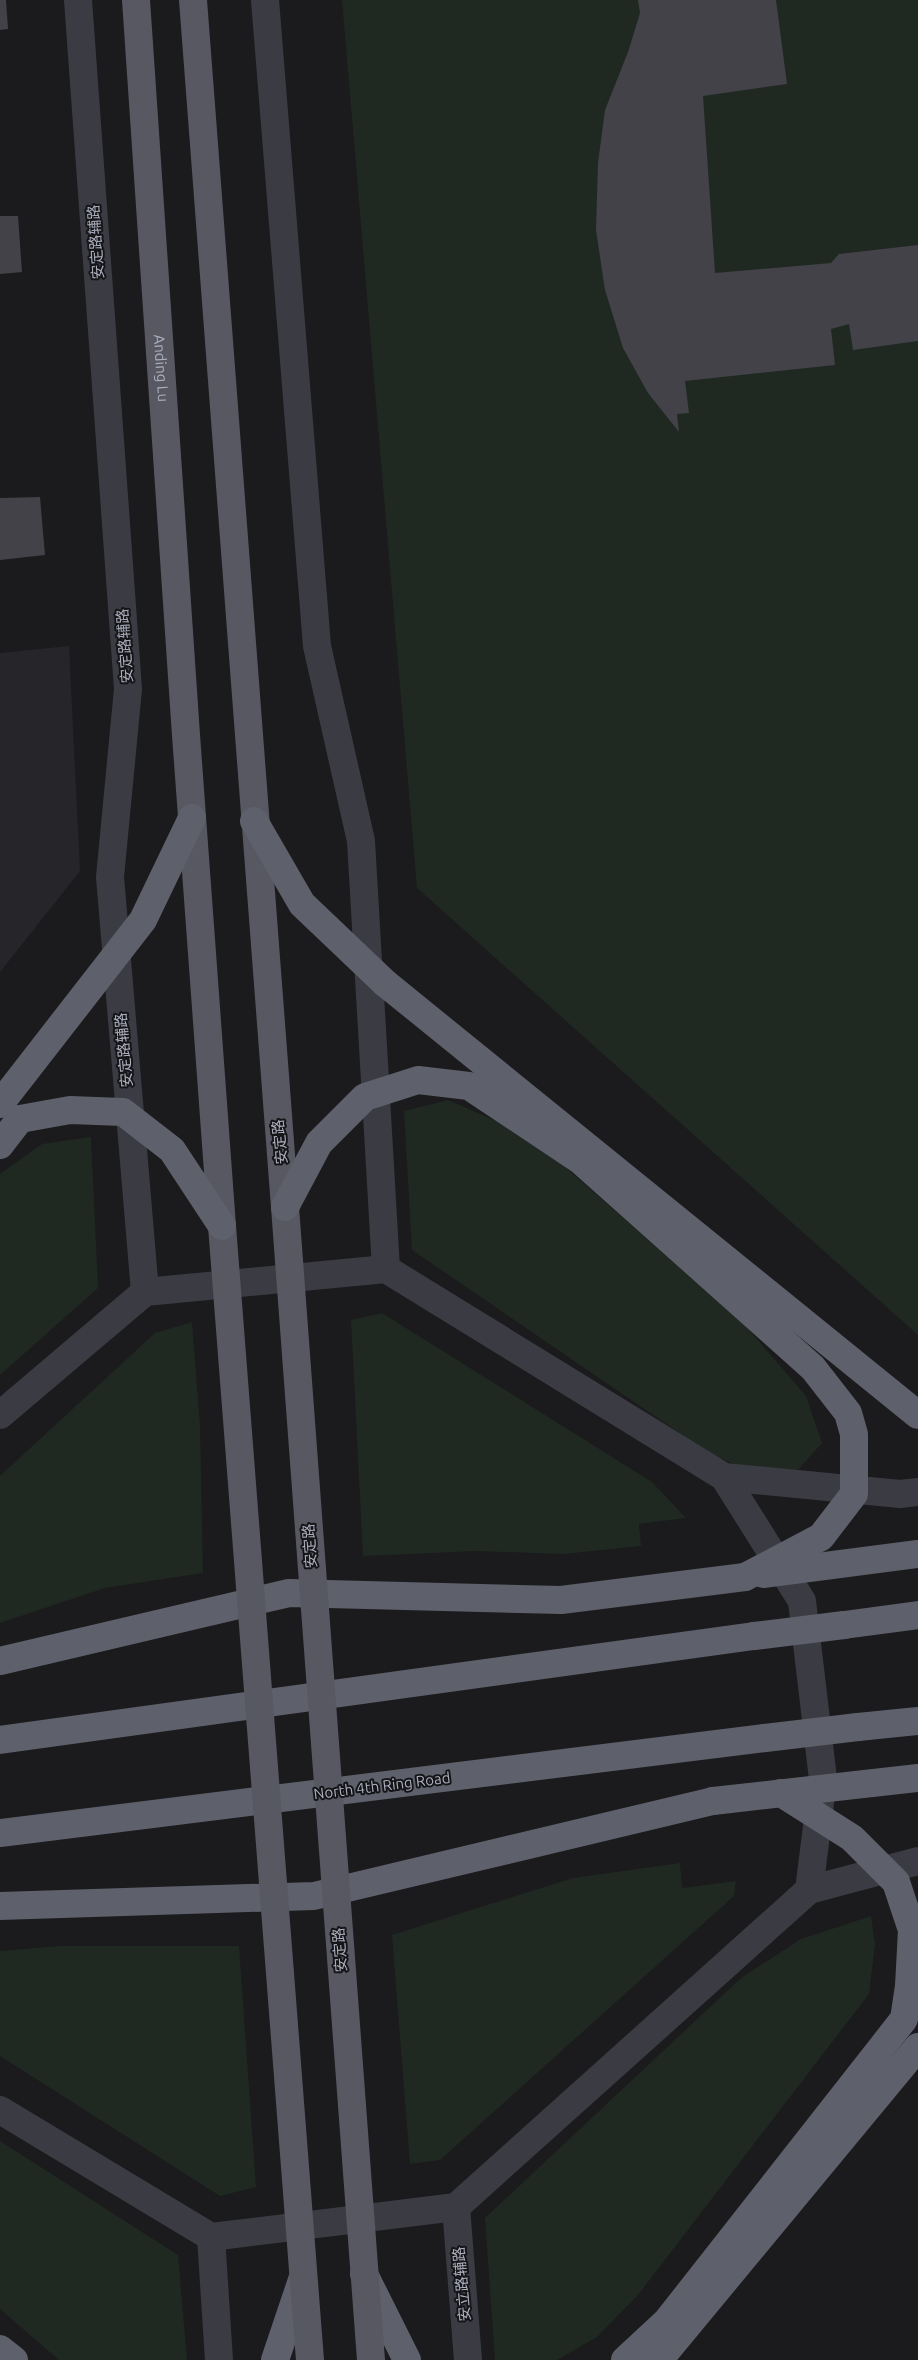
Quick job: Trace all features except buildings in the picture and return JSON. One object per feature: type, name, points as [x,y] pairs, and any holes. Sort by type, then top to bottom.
[{"type":"highway","points":[[0,1104],[143,920],[192,818]]},
{"type":"highway","points":[[254,821],[302,904],[385,983],[918,1415]]},
{"type":"highway","points":[[285,1207],[319,1143],[366,1097],[418,1080],[469,1086],[580,1160],[812,1368],[848,1413],[854,1434],[854,1494],[821,1537],[745,1577]]},
{"type":"highway","points":[[0,1145],[20,1120],[70,1110],[123,1112],[172,1150],[222,1226]]},
{"type":"highway","points":[[0,1661],[289,1593],[561,1600],[918,1554]]},
{"type":"highway","points":[[0,1740],[918,1615]]},
{"type":"highway","name":"North 4th Ring Road","points":[[0,1833],[765,1738],[918,1721]]},
{"type":"highway","points":[[0,1906],[314,1896],[713,1800],[918,1778]]},
{"type":"highway","points":[[625,2360],[667,2321],[904,2019],[912,1930],[896,1882],[852,1838],[781,1793]]},
{"type":"highway","points":[[659,2360],[918,2047]]},
{"type":"highway","points":[[364,2274],[407,2360]]},
{"type":"highway","points":[[275,2360],[303,2277]]},
{"type":"highway","points":[[0,2349],[14,2360]]},
{"type":"main road","name":"Anding Lu","points":[[136,0],[192,818]]},
{"type":"main road","name":"安定路","points":[[193,0],[371,2360]]},
{"type":"main road","points":[[192,818],[310,2360]]},
{"type":"street","name":"安定路辅路","points":[[78,0],[128,689],[110,877],[145,1292]]},
{"type":"street","points":[[265,0],[317,646],[361,841],[386,1269]]},
{"type":"street","points":[[0,1415],[145,1292],[386,1269],[724,1477],[900,1494],[918,1492]]},
{"type":"street","points":[[724,1477],[802,1601],[823,1779],[809,1890]]},
{"type":"street","points":[[0,2110],[211,2237],[456,2207],[809,1890],[918,1861]]},
{"type":"street","name":"安立路辅路","points":[[456,2207],[468,2360]]},
{"type":"street","points":[[211,2237],[219,2360]]},
{"type":"shaded area","points":[[342,0],[918,0],[918,1335],[417,888]]},
{"type":"shaded area","points":[[69,646],[80,871],[0,972],[0,653]]},
{"type":"shaded area","points":[[448,1100],[494,1120],[547,1151],[744,1324],[806,1396],[822,1443],[798,1470],[748,1470],[710,1454],[412,1250],[404,1111]]},
{"type":"shaded area","points":[[91,1137],[98,1288],[0,1375],[0,1174],[42,1144]]},
{"type":"shaded area","points":[[382,1313],[652,1482],[686,1518],[639,1524],[641,1546],[563,1554],[476,1551],[363,1556],[351,1320]]},
{"type":"shaded area","points":[[192,1322],[200,1425],[203,1573],[105,1588],[0,1623],[0,1476],[155,1333]]},
{"type":"shaded area","points":[[680,1863],[682,1888],[736,1881],[734,1896],[440,2160],[410,2164],[392,1935],[573,1878]]},
{"type":"shaded area","points":[[871,1916],[875,1944],[869,1994],[638,2295],[597,2337],[557,2360],[495,2360],[485,2218],[741,1978],[801,1939]]},
{"type":"shaded area","points":[[59,1946],[239,1946],[256,2187],[220,2196],[0,2056],[0,1951]]},
{"type":"shaded area","points":[[0,2141],[178,2255],[187,2360],[59,2360],[0,2309]]}]
